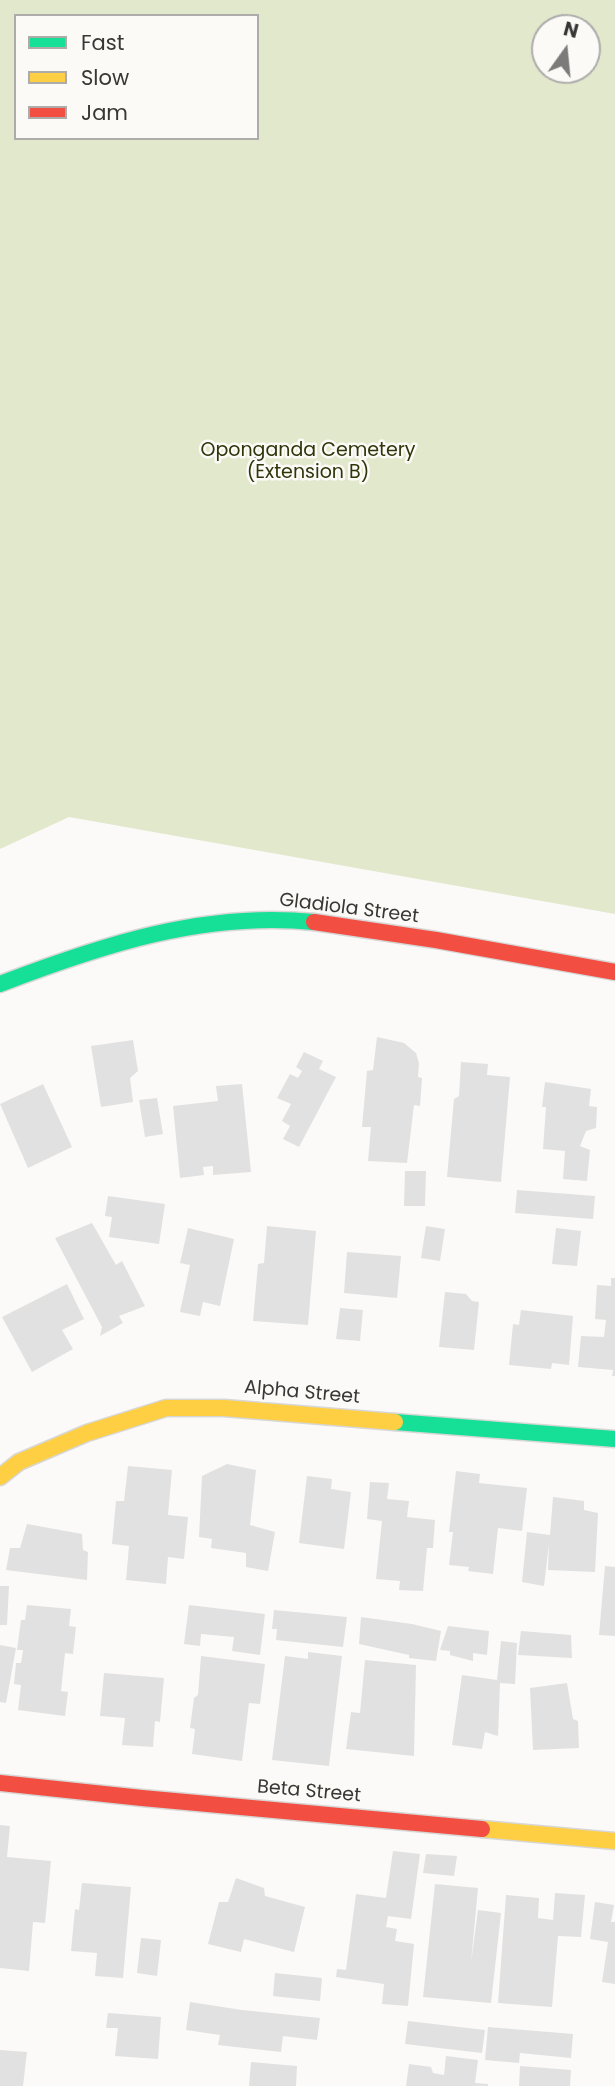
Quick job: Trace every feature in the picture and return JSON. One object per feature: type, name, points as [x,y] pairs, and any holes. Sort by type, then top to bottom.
[{"type":"street","name":"Gladiola Street","points":[[0,984],[51,964],[139,936],[241,920],[302,921],[354,927],[615,972]]},
{"type":"street","name":"Alpha Street","points":[[0,1477],[19,1462],[87,1433],[166,1408],[224,1408],[615,1440]]},
{"type":"street","name":"Beta Street","points":[[0,1783],[615,1841]]},
{"type":"green space","name":"Oponganda Cemetery (Extension B)","points":[[0,0],[615,0],[615,914],[69,817],[0,849]]},
{"type":"building","points":[[377,1037],[404,1043],[416,1053],[419,1063],[418,1077],[422,1078],[420,1106],[414,1105],[407,1163],[368,1161],[371,1127],[362,1127],[367,1071],[373,1070]]},
{"type":"building","points":[[133,1040],[138,1071],[130,1078],[133,1102],[101,1107],[91,1046]]},
{"type":"building","points":[[304,1052],[323,1061],[319,1069],[336,1077],[299,1147],[283,1139],[290,1126],[282,1121],[291,1104],[277,1098],[290,1074],[298,1078],[302,1071],[296,1067]]},
{"type":"building","points":[[461,1062],[488,1064],[487,1075],[510,1077],[501,1182],[447,1177],[454,1099],[459,1096]]},
{"type":"building","points":[[545,1082],[591,1089],[589,1106],[597,1107],[596,1128],[586,1131],[580,1146],[590,1150],[587,1181],[563,1179],[565,1151],[543,1149],[546,1107],[542,1107]]},
{"type":"building","points":[[43,1084],[72,1147],[28,1168],[0,1104]]},
{"type":"building","points":[[242,1084],[251,1172],[213,1175],[213,1166],[203,1167],[204,1175],[180,1178],[173,1106],[218,1101],[216,1086]]},
{"type":"building","points":[[157,1098],[163,1134],[145,1137],[139,1100]]},
{"type":"building","points":[[405,1171],[426,1171],[425,1206],[404,1206]]},
{"type":"building","points":[[517,1190],[595,1196],[593,1219],[515,1213]]},
{"type":"building","points":[[108,1196],[165,1204],[159,1244],[109,1237],[112,1217],[105,1216]]},
{"type":"building","points":[[92,1223],[116,1265],[122,1261],[145,1306],[119,1316],[123,1323],[100,1336],[102,1327],[55,1238]]},
{"type":"building","points":[[267,1226],[316,1231],[308,1325],[253,1321],[258,1264],[264,1263]]},
{"type":"building","points":[[426,1226],[445,1229],[440,1261],[421,1258]]},
{"type":"building","points":[[188,1228],[234,1239],[220,1306],[203,1302],[200,1316],[180,1312],[190,1265],[180,1263]]},
{"type":"building","points":[[556,1228],[581,1231],[577,1266],[552,1264]]},
{"type":"building","points":[[347,1252],[401,1256],[397,1298],[344,1293]]},
{"type":"building","points":[[611,1278],[615,1278],[615,1376],[612,1376],[613,1370],[578,1367],[581,1336],[604,1337],[606,1320],[595,1319],[597,1285],[611,1286]]},
{"type":"building","points":[[67,1284],[84,1319],[62,1330],[73,1349],[32,1372],[2,1317]]},
{"type":"building","points":[[445,1292],[466,1294],[472,1301],[479,1302],[474,1350],[439,1347]]},
{"type":"building","points":[[340,1308],[363,1310],[360,1341],[336,1339]]},
{"type":"building","points":[[521,1310],[573,1316],[569,1365],[552,1363],[551,1369],[509,1365],[513,1324],[519,1325]]},
{"type":"building","points":[[227,1464],[256,1470],[250,1525],[275,1532],[268,1571],[246,1567],[246,1553],[211,1548],[212,1539],[199,1537],[202,1476]]},
{"type":"building","points":[[128,1466],[172,1470],[168,1515],[188,1517],[184,1559],[168,1557],[166,1584],[126,1580],[129,1546],[112,1544],[116,1501],[124,1501]]},
{"type":"building","points":[[456,1471],[480,1474],[479,1483],[527,1488],[522,1531],[498,1528],[493,1574],[449,1565],[453,1532],[449,1532]]},
{"type":"building","points":[[307,1476],[332,1479],[331,1489],[351,1492],[344,1549],[299,1543]]},
{"type":"building","points":[[370,1482],[389,1483],[387,1499],[409,1501],[407,1517],[435,1520],[433,1548],[427,1548],[423,1591],[399,1590],[400,1581],[376,1579],[382,1521],[367,1519]]},
{"type":"building","points":[[553,1497],[584,1501],[584,1510],[598,1513],[595,1572],[548,1570],[549,1544],[544,1586],[522,1582],[527,1532],[550,1535]]},
{"type":"building","points":[[27,1524],[82,1534],[83,1550],[88,1552],[87,1580],[6,1570],[10,1548],[20,1548]]},
{"type":"building","points":[[605,1566],[615,1567],[615,1636],[599,1635]]},
{"type":"building","points":[[0,1586],[9,1586],[7,1625],[0,1625]]},
{"type":"building","points":[[27,1605],[71,1609],[69,1626],[76,1627],[73,1654],[65,1653],[61,1691],[68,1692],[65,1716],[18,1710],[21,1685],[14,1684],[16,1663],[21,1663],[23,1650],[17,1650],[21,1620],[25,1620]]},
{"type":"building","points":[[189,1605],[265,1614],[260,1655],[232,1651],[234,1637],[201,1634],[200,1646],[184,1644]]},
{"type":"building","points":[[274,1610],[347,1617],[343,1647],[276,1640],[277,1629],[272,1629]]},
{"type":"building","points":[[361,1617],[441,1631],[436,1661],[409,1658],[409,1655],[359,1644]]},
{"type":"building","points":[[448,1626],[489,1631],[487,1655],[473,1653],[473,1661],[450,1655],[450,1651],[440,1650]]},
{"type":"building","points":[[521,1631],[571,1635],[572,1658],[518,1655]]},
{"type":"building","points":[[501,1641],[517,1643],[515,1684],[500,1683],[498,1736],[485,1732],[482,1749],[452,1745],[462,1675],[497,1680]]},
{"type":"building","points":[[0,1645],[16,1648],[6,1703],[0,1702]]},
{"type":"building","points":[[308,1652],[342,1656],[329,1766],[272,1760],[285,1656],[308,1659]]},
{"type":"building","points":[[201,1656],[265,1664],[260,1704],[249,1703],[242,1761],[192,1754],[195,1729],[190,1728],[194,1698],[198,1695]]},
{"type":"building","points":[[365,1660],[416,1665],[414,1756],[346,1749],[351,1712],[360,1713]]},
{"type":"building","points":[[104,1673],[164,1678],[160,1722],[155,1721],[153,1747],[122,1745],[125,1718],[100,1716]]},
{"type":"building","points":[[567,1683],[573,1719],[578,1721],[579,1748],[533,1750],[530,1688]]},
{"type":"building","points":[[0,1825],[10,1826],[7,1857],[51,1861],[45,1923],[33,1922],[29,1971],[0,1968]]},
{"type":"building","points":[[393,1851],[420,1854],[411,1919],[388,1916],[386,1927],[397,1929],[395,1941],[414,1944],[408,2006],[382,2004],[384,1984],[336,1977],[337,1969],[346,1970],[356,1894],[386,1898]]},
{"type":"building","points":[[426,1854],[457,1856],[454,1876],[423,1873]]},
{"type":"building","points":[[236,1878],[264,1888],[265,1896],[305,1907],[294,1952],[244,1939],[241,1952],[208,1944],[219,1902],[228,1902]]},
{"type":"building","points":[[82,1883],[131,1887],[123,1978],[95,1976],[97,1953],[71,1951],[75,1909],[79,1910]]},
{"type":"building","points":[[435,1884],[478,1888],[471,1963],[478,1910],[501,1913],[491,2003],[423,1997]]},
{"type":"building","points":[[555,1893],[585,1895],[581,1937],[558,1936],[552,2007],[498,2003],[506,1895],[539,1898],[538,1918],[553,1920]]},
{"type":"building","points":[[595,1902],[614,1905],[611,1922],[615,1922],[615,1984],[602,1982],[608,1942],[590,1939]]},
{"type":"building","points":[[141,1938],[161,1940],[157,1976],[137,1973]]},
{"type":"building","points":[[275,1973],[322,1978],[320,2001],[273,1996]]},
{"type":"building","points":[[190,2002],[320,2018],[317,2040],[283,2036],[281,2052],[218,2045],[220,2035],[186,2030]]},
{"type":"building","points":[[108,2013],[161,2017],[158,2059],[115,2056],[118,2028],[106,2028]]},
{"type":"building","points":[[408,2021],[485,2030],[482,2053],[405,2044]]},
{"type":"building","points":[[488,2027],[573,2034],[571,2058],[520,2053],[519,2063],[485,2060]]},
{"type":"building","points":[[0,2050],[27,2052],[23,2086],[0,2086]]},
{"type":"building","points":[[446,2056],[478,2060],[475,2083],[488,2086],[406,2086],[409,2064],[431,2067],[433,2073],[444,2075]]},
{"type":"building","points":[[251,2062],[297,2066],[296,2086],[249,2086]]},
{"type":"building","points":[[520,2066],[571,2070],[570,2086],[519,2086]]},
{"type":"traffic: fast","points":[[0,984],[115,944],[193,926],[273,920],[314,922]]},
{"type":"traffic: fast","points":[[395,1422],[615,1439]]},
{"type":"traffic: slow","points":[[0,1477],[19,1462],[87,1433],[166,1408],[224,1408],[395,1422]]},
{"type":"traffic: slow","points":[[482,1829],[615,1841]]},
{"type":"traffic: jam","points":[[314,922],[436,940],[615,972]]},
{"type":"traffic: jam","points":[[0,1783],[482,1829]]}]
